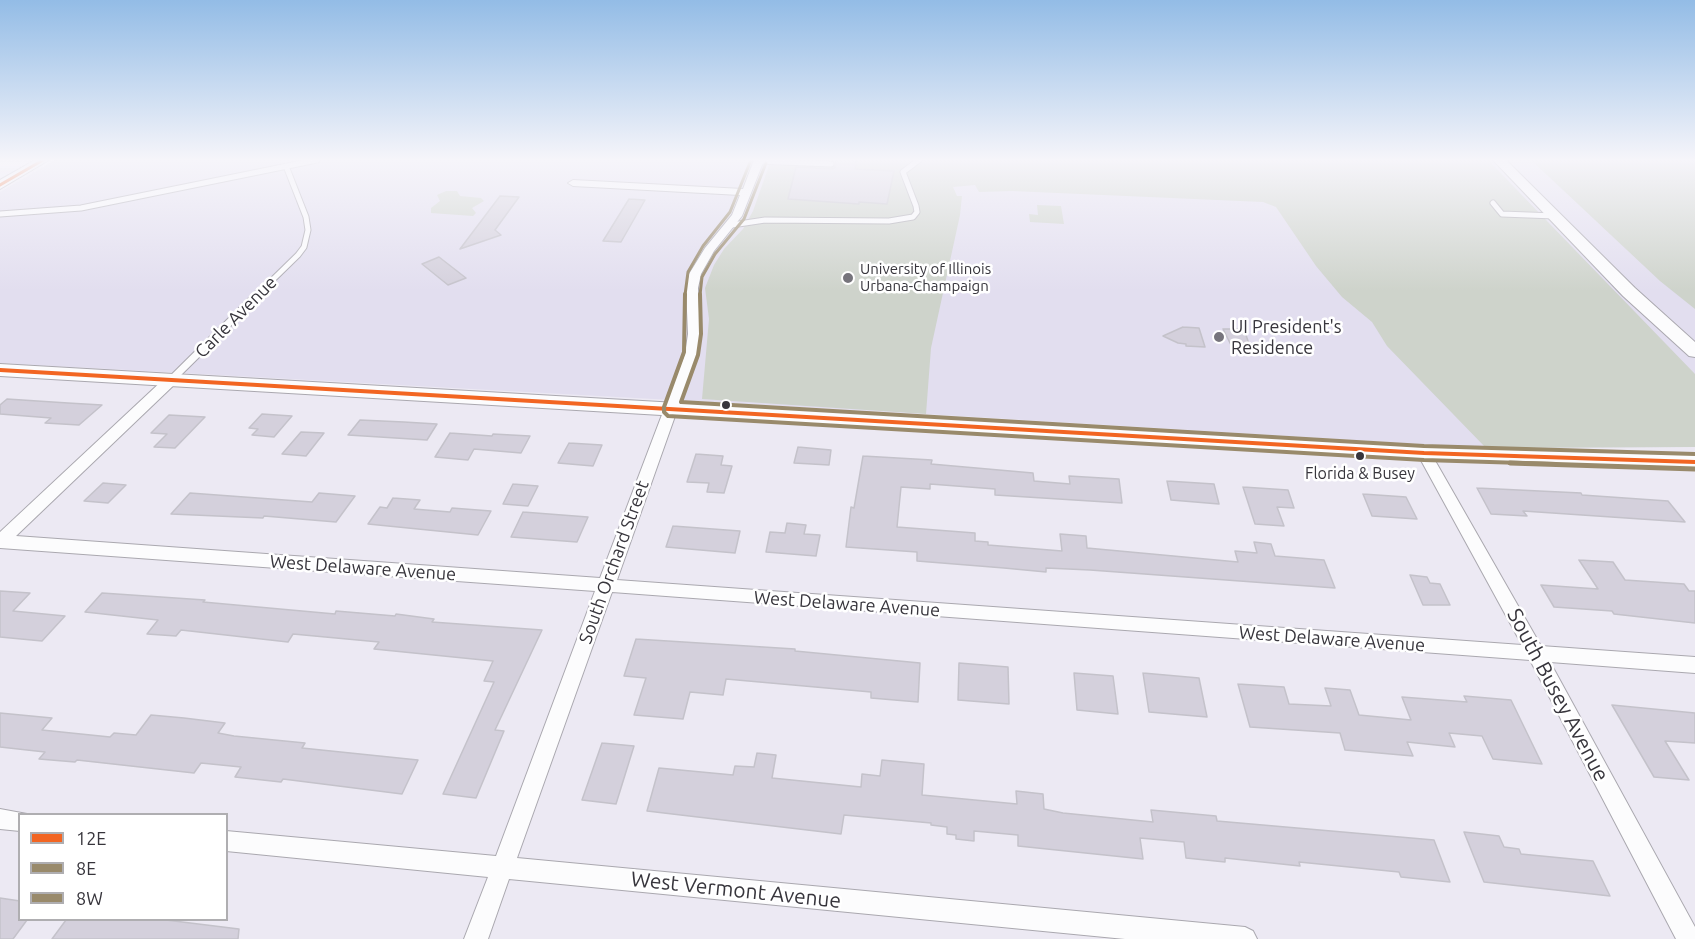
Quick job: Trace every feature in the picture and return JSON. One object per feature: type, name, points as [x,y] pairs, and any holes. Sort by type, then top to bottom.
[{"type":"main road","points":[[1543,204],[1629,292],[1695,352]]},
{"type":"main road","points":[[0,370],[1424,453],[1695,462]]},
{"type":"street","name":"South Orchard Street","points":[[476,939],[691,354],[694,334],[692,288],[695,273],[709,250],[732,225],[741,204]]},
{"type":"street","name":"Carle Avenue","points":[[0,541],[170,381]]},
{"type":"street","name":"South Busey Avenue","points":[[1424,453],[1536,654],[1689,939]]},
{"type":"street","name":"West Delaware Avenue","points":[[0,541],[1695,665]]},
{"type":"street","points":[[0,819],[18,821]]},
{"type":"street","name":"West Vermont Avenue","points":[[228,841],[1245,939]]},
{"type":"lane","points":[[0,214],[46,212],[101,204]]},
{"type":"lane","name":"Carle Avenue","points":[[170,381],[304,247],[308,230],[301,204]]},
{"type":"lane","points":[[732,225],[781,219],[889,221],[913,217],[916,212],[915,204]]},
{"type":"lane","points":[[1494,204],[1502,214],[1555,216]]},
{"type":"shaded area","name":"University of Illinois Urbana-Champaign","points":[[0,204],[1695,204],[1695,447],[1486,448],[926,414],[0,363]]},
{"type":"shaded area","points":[[436,204],[479,204],[472,208],[476,213],[473,216],[431,213],[431,208]]},
{"type":"shaded area","points":[[756,204],[961,204],[931,348],[926,414],[702,399],[709,319],[705,288],[714,265],[724,249],[743,229]]},
{"type":"shaded area","points":[[1268,204],[1530,204],[1695,374],[1695,447],[1486,448],[1387,346],[1372,322],[1342,297],[1316,266],[1276,207]]},
{"type":"shaded area","points":[[1578,204],[1695,204],[1695,309],[1660,281]]},
{"type":"shaded area","points":[[1037,205],[1061,206],[1064,224],[1030,222],[1029,214],[1038,215]]},
{"type":"building","points":[[494,204],[514,204],[495,230],[501,235],[460,249]]},
{"type":"building","points":[[626,204],[643,204],[621,242],[603,241]]},
{"type":"building","points":[[439,257],[466,278],[448,285],[422,264]]},
{"type":"building","points":[[1183,327],[1199,328],[1205,347],[1186,346],[1186,344],[1163,336]]},
{"type":"building","points":[[1223,329],[1244,329],[1251,350],[1233,349]]},
{"type":"building","points":[[7,399],[102,405],[79,425],[45,423],[51,418],[0,414],[0,405]]},
{"type":"building","points":[[262,414],[292,416],[274,437],[252,435],[258,429],[249,428]]},
{"type":"building","points":[[169,415],[205,417],[175,448],[154,447],[167,434],[151,433]]},
{"type":"building","points":[[360,420],[437,424],[427,440],[348,435]]},
{"type":"building","points":[[301,432],[324,433],[306,456],[282,454]]},
{"type":"building","points":[[450,433],[530,436],[521,453],[474,449],[468,460],[435,457]]},
{"type":"building","points":[[569,443],[602,445],[593,466],[558,463]]},
{"type":"building","points":[[798,447],[831,450],[829,465],[794,463]]},
{"type":"building","points":[[696,454],[723,456],[721,465],[732,466],[724,493],[707,492],[709,483],[687,482]]},
{"type":"building","points":[[863,456],[932,460],[931,464],[1033,473],[1034,481],[1070,484],[1069,476],[1119,479],[1122,503],[995,495],[995,489],[930,484],[930,489],[901,487],[897,527],[975,533],[975,541],[988,542],[988,545],[1062,551],[1060,534],[1086,536],[1087,548],[1238,562],[1235,551],[1257,553],[1254,542],[1271,544],[1275,556],[1324,560],[1335,588],[1090,570],[1046,568],[1046,572],[917,561],[917,552],[846,547],[851,507],[854,508]]},
{"type":"building","points":[[1167,481],[1214,484],[1219,504],[1171,500]]},
{"type":"building","points":[[103,483],[126,485],[108,503],[84,501]]},
{"type":"building","points":[[513,484],[538,486],[528,506],[503,504]]},
{"type":"building","points":[[1243,487],[1288,490],[1294,508],[1277,507],[1284,526],[1255,524]]},
{"type":"building","points":[[1477,488],[1581,493],[1582,495],[1668,501],[1685,522],[1523,511],[1527,516],[1491,514]]},
{"type":"building","points":[[190,493],[312,502],[319,493],[355,496],[336,522],[264,516],[263,518],[171,514]]},
{"type":"building","points":[[1363,494],[1406,497],[1417,519],[1372,516]]},
{"type":"building","points":[[393,498],[420,500],[414,509],[450,512],[452,508],[491,511],[478,535],[368,524],[380,507],[387,508]]},
{"type":"building","points":[[523,512],[588,517],[577,542],[511,537]]},
{"type":"building","points":[[787,523],[806,525],[804,534],[820,535],[816,556],[766,552],[770,532],[785,533]]},
{"type":"building","points":[[673,526],[740,531],[735,553],[666,547]]},
{"type":"building","points":[[1579,560],[1613,562],[1625,580],[1684,584],[1689,591],[1695,591],[1695,623],[1614,614],[1612,611],[1554,607],[1541,585],[1598,589]]},
{"type":"building","points":[[1410,575],[1427,577],[1430,583],[1440,584],[1450,605],[1423,605]]},
{"type":"building","points":[[0,591],[30,593],[13,611],[65,616],[42,641],[0,637]]},
{"type":"building","points":[[102,593],[205,600],[203,602],[335,614],[336,611],[395,616],[396,614],[434,619],[432,622],[542,630],[495,730],[504,731],[476,798],[443,794],[494,682],[484,681],[493,661],[374,649],[379,642],[293,634],[288,642],[181,630],[176,636],[147,634],[158,620],[85,612]]},
{"type":"building","points":[[636,639],[795,649],[795,651],[920,663],[918,702],[871,698],[871,692],[726,679],[723,695],[690,692],[683,719],[634,715],[646,678],[624,676]]},
{"type":"building","points":[[959,663],[1008,667],[1009,704],[958,700]]},
{"type":"building","points":[[1074,673],[1113,676],[1118,714],[1077,710]]},
{"type":"building","points":[[1143,673],[1199,678],[1207,717],[1149,712]]},
{"type":"building","points":[[1238,684],[1284,687],[1289,704],[1331,706],[1325,688],[1350,690],[1359,715],[1411,720],[1402,697],[1467,702],[1464,696],[1511,700],[1542,764],[1493,759],[1482,736],[1449,733],[1455,747],[1407,742],[1413,756],[1345,750],[1340,733],[1250,727]]},
{"type":"building","points":[[1612,705],[1695,713],[1695,743],[1665,741],[1689,780],[1654,777]]},
{"type":"building","points":[[0,713],[52,718],[42,730],[110,737],[114,733],[136,735],[151,715],[184,718],[225,723],[218,733],[234,736],[305,743],[302,748],[418,760],[402,794],[283,779],[281,782],[235,777],[241,767],[201,763],[194,773],[77,760],[75,762],[39,759],[45,752],[0,747]]},
{"type":"building","points":[[602,743],[634,746],[616,804],[582,800]]},
{"type":"building","points":[[757,753],[776,755],[772,778],[861,787],[862,774],[880,776],[882,760],[924,764],[922,795],[1017,804],[1016,791],[1043,794],[1044,809],[1063,813],[1153,822],[1151,810],[1216,816],[1217,821],[1434,840],[1450,882],[1401,877],[1399,872],[1299,862],[1300,866],[1225,858],[1225,862],[1186,858],[1184,842],[1140,838],[1143,859],[1018,846],[1018,835],[974,831],[974,841],[956,839],[956,835],[947,834],[947,827],[931,825],[931,823],[844,815],[841,834],[647,811],[659,768],[733,775],[735,766],[754,767]]},
{"type":"building","points":[[1464,832],[1499,836],[1504,847],[1519,849],[1521,854],[1593,861],[1610,896],[1484,882]]},
{"type":"building","points":[[0,898],[18,901],[18,921],[26,921],[13,939],[0,939]]},
{"type":"building","points":[[65,921],[174,921],[239,929],[238,939],[52,939]]},
{"type":"transit line","name":"8E","points":[[733,204],[730,212],[703,246],[688,272],[685,288],[684,352],[664,407],[664,412],[668,416],[1424,460],[1695,469]]},
{"type":"transit line","name":"8W","points":[[750,204],[744,219],[715,254],[702,277],[701,334],[698,355],[681,402],[1424,446],[1695,454]]},
{"type":"transit line","name":"12E","points":[[0,370],[1424,453],[1695,462]]},
{"type":"place","name":"University of Illinois Urbana-Champaign","points":[[848,278]]},
{"type":"place","name":"UI President's Residence","points":[[1219,337]]},
{"type":"place","name":"Florida & Busey","points":[[1360,456]]}]
